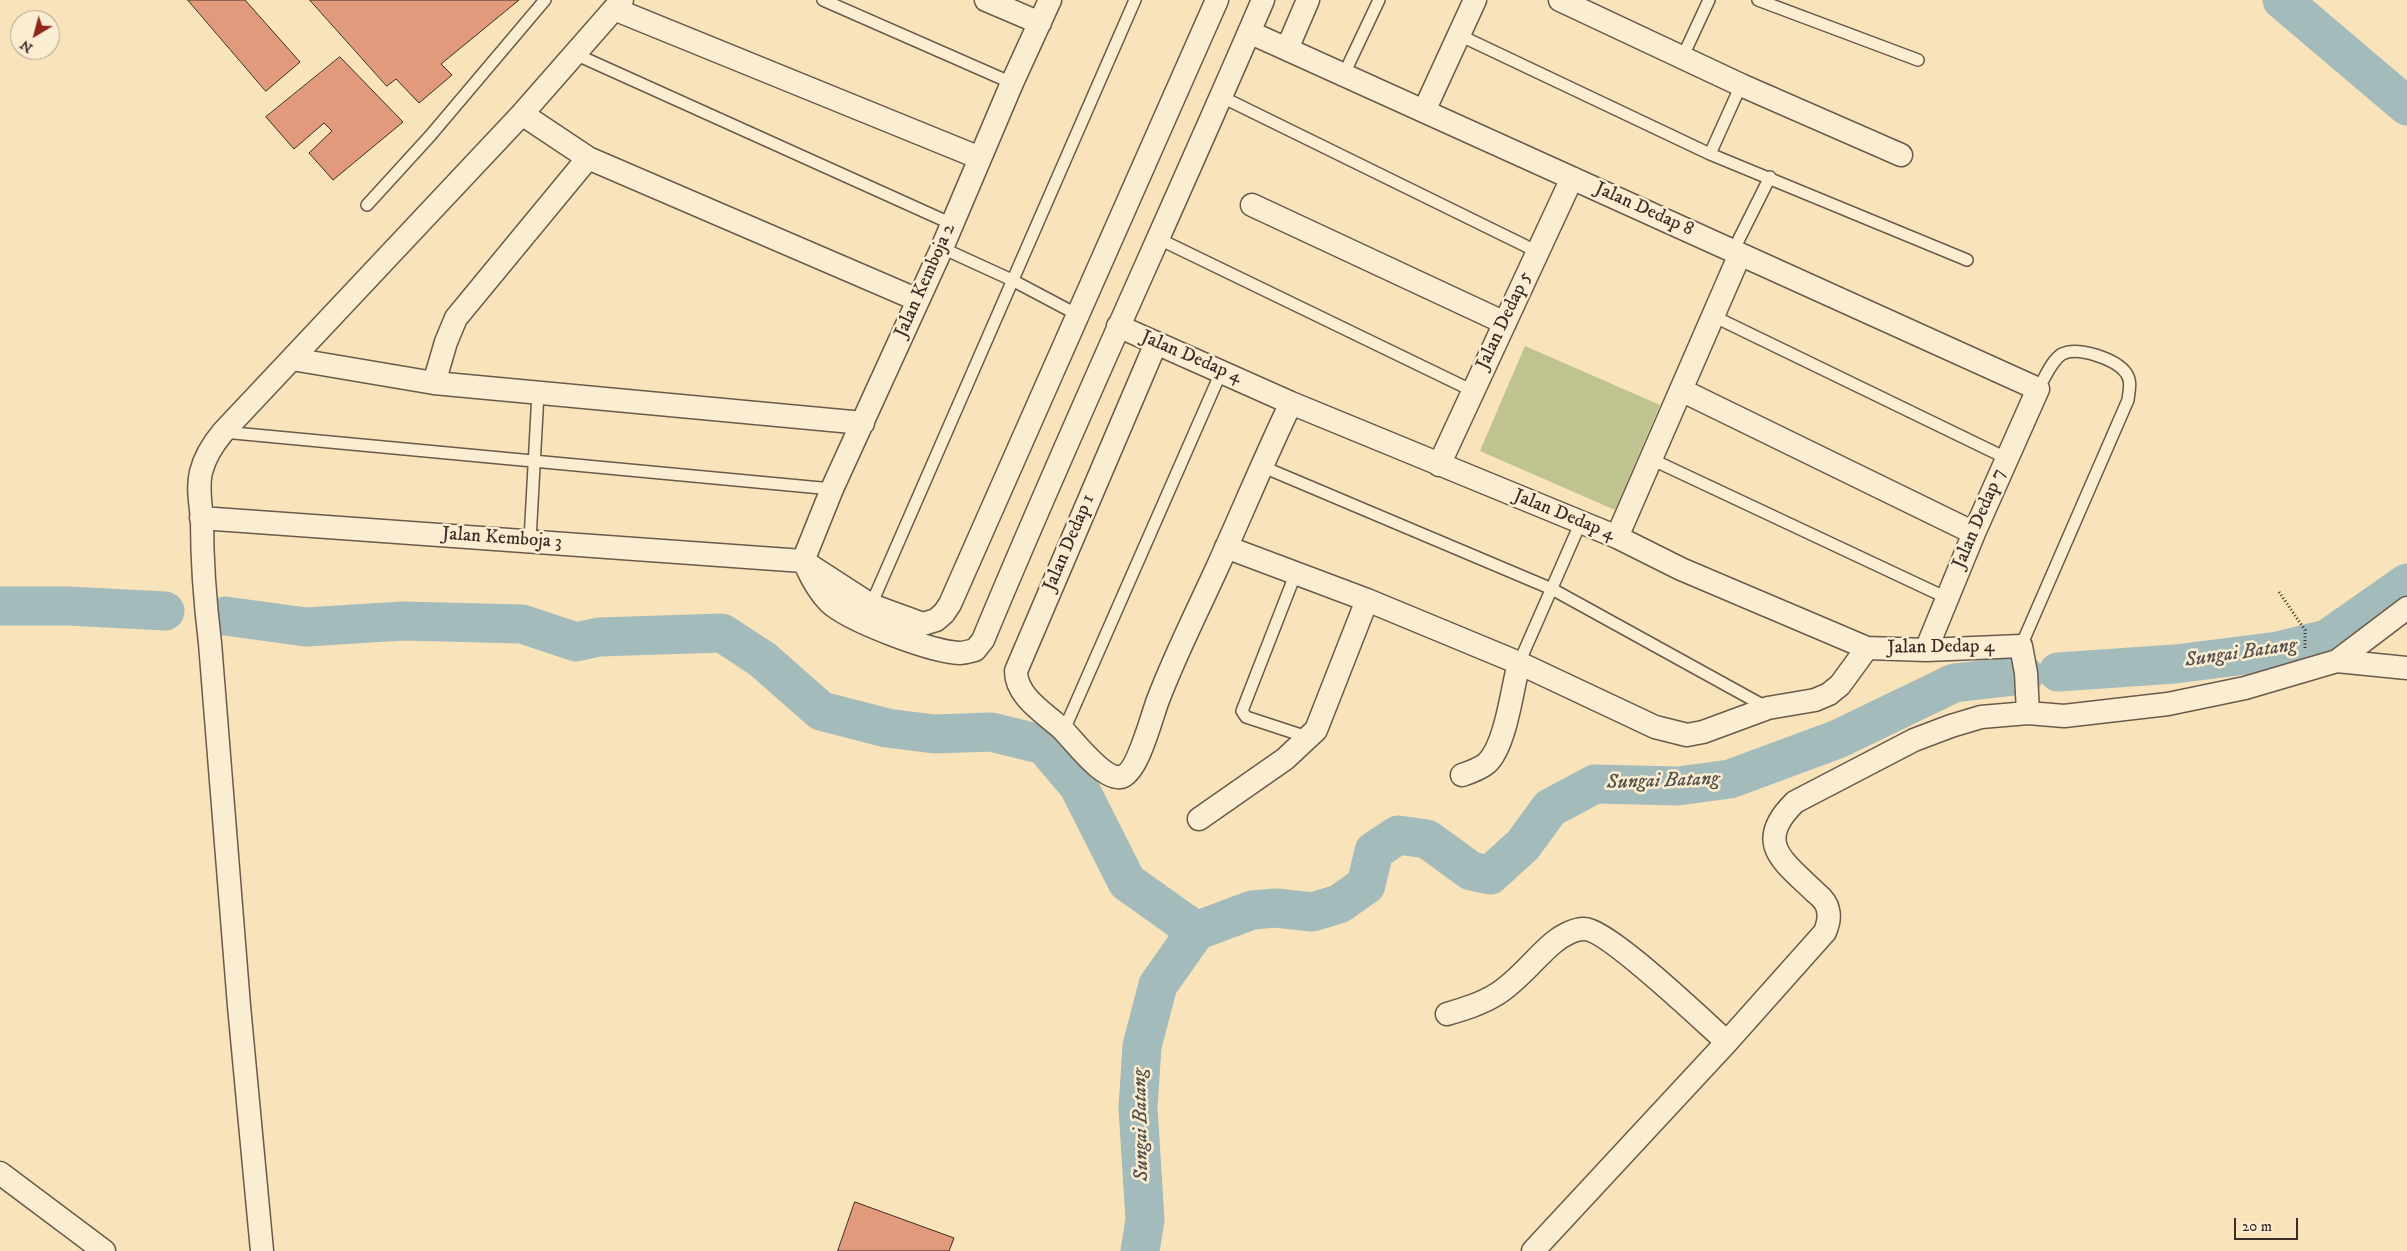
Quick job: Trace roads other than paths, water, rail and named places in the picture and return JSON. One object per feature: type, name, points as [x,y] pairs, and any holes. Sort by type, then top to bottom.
[{"type":"street","points":[[986,0],[1040,23]]},
{"type":"street","name":"Jalan Kemboja 2","points":[[803,561],[832,489],[942,248],[1012,83],[1050,0]]},
{"type":"street","points":[[803,561],[871,605],[922,624],[936,620],[944,613],[1078,315],[1216,0]]},
{"type":"street","points":[[803,561],[815,584],[829,602],[866,623],[925,645],[961,653],[975,650],[983,640],[1118,326],[1159,239],[1263,0]]},
{"type":"street","points":[[1287,48],[1308,0]]},
{"type":"street","points":[[1424,111],[1476,0]]},
{"type":"street","points":[[1560,0],[1683,56],[1741,85],[1901,155]]},
{"type":"street","points":[[262,1251],[239,1006],[211,653],[202,583],[202,518],[199,495],[200,474],[205,459],[224,432],[522,114],[618,4],[980,158]]},
{"type":"street","name":"Jalan Dedap 8","points":[[1249,32],[2038,389]]},
{"type":"street","points":[[522,114],[588,158],[918,300]]},
{"type":"street","points":[[434,383],[446,342],[456,318],[588,158]]},
{"type":"street","name":"Jalan Dedap 5","points":[[1439,465],[1572,178]]},
{"type":"street","points":[[1252,205],[1505,323]]},
{"type":"street","points":[[1617,537],[1713,316],[1737,252]]},
{"type":"street","name":"Jalan Dedap 4","points":[[1118,326],[1156,344],[1222,370],[1291,403],[1580,524],[1617,537],[1682,569],[1866,648],[1926,650],[2021,646]]},
{"type":"street","name":"Jalan Dedap 1","points":[[1156,344],[1016,671],[1016,681],[1021,692],[1064,730],[1097,766],[1106,772],[1121,777],[1131,769],[1139,754],[1158,699],[1226,547]]},
{"type":"street","points":[[292,359],[434,383],[863,424]]},
{"type":"street","name":"Jalan Dedap 7","points":[[1926,650],[1974,532],[2038,389]]},
{"type":"street","points":[[1681,390],[1974,532]]},
{"type":"street","points":[[1291,403],[1226,547],[1295,575],[1368,600],[1519,663],[1655,727],[1687,736],[1768,708],[1815,700],[1830,694],[1840,684],[1866,648]]},
{"type":"street","name":"Jalan Kemboja 3","points":[[202,518],[803,561]]},
{"type":"street","points":[[1199,819],[1248,786],[1310,738],[1321,722],[1368,600]]},
{"type":"street","points":[[1534,1251],[1727,1042],[1825,932],[1829,921],[1828,908],[1820,897],[1779,857],[1775,845],[1775,832],[1786,810],[1795,802],[1914,740],[1980,717],[2028,713],[2064,716],[2168,704],[2245,688],[2337,661],[2407,608]]},
{"type":"street","points":[[2021,646],[2026,673],[2028,713]]},
{"type":"street","points":[[2337,661],[2407,668]]},
{"type":"street","points":[[1462,775],[1481,768],[1494,754],[1502,731],[1519,663]]},
{"type":"street","points":[[1447,1014],[1473,1006],[1496,995],[1555,941],[1567,934],[1585,929],[1601,936],[1630,957],[1727,1042]]},
{"type":"street","points":[[0,1173],[104,1251]]},
{"type":"lane","points":[[367,205],[430,136],[545,0]]},
{"type":"lane","points":[[823,0],[1012,83]]},
{"type":"lane","points":[[871,605],[1135,0]]},
{"type":"lane","points":[[1344,74],[1379,0]]},
{"type":"lane","points":[[1683,56],[1709,0]]},
{"type":"lane","points":[[1758,0],[1918,60]]},
{"type":"lane","points":[[1459,35],[1710,154],[1770,177],[1967,260]]},
{"type":"lane","points":[[575,54],[952,224]]},
{"type":"lane","points":[[1710,154],[1741,85]]},
{"type":"lane","points":[[1222,97],[1538,252]]},
{"type":"lane","points":[[1737,252],[1770,177]]},
{"type":"lane","points":[[1159,239],[1473,391]]},
{"type":"lane","points":[[942,248],[1012,280],[1078,315]]},
{"type":"lane","points":[[1713,316],[2006,458]]},
{"type":"lane","points":[[2021,646],[2128,400],[2130,385],[2126,373],[2094,354],[2079,350],[2064,354],[2055,360],[2038,389]]},
{"type":"lane","points":[[1064,730],[1222,370]]},
{"type":"lane","points":[[530,540],[538,393]]},
{"type":"lane","points":[[224,432],[832,489]]},
{"type":"lane","points":[[1651,459],[1947,598]]},
{"type":"lane","points":[[1261,466],[1552,589],[1768,708]]},
{"type":"lane","points":[[1519,663],[1580,524]]},
{"type":"lane","points":[[1295,575],[1242,711],[1246,717],[1310,738]]},
{"type":"waterway","name":"Sungai Batang","points":[[2282,0],[2407,106]]},
{"type":"waterway","name":"Sungai Batang","points":[[2058,672],[2175,664],[2278,651],[2327,639],[2407,583]]},
{"type":"waterway","points":[[0,606],[68,606],[165,611]]},
{"type":"waterway","points":[[225,616],[306,627],[403,621],[522,624],[576,642],[599,637],[722,633],[762,659],[821,711],[887,728],[934,734],[991,732],[1044,745],[1078,785],[1127,882],[1196,931]]},
{"type":"waterway","name":"Sungai Batang","points":[[1140,1251],[1145,1220],[1138,1108],[1142,1046],[1158,985],[1196,931],[1252,910],[1276,908],[1312,912],[1339,904],[1366,885],[1374,851],[1398,835],[1427,839],[1471,871],[1490,875],[1523,845],[1550,808],[1595,784],[1678,786],[1730,779],[1838,739],[1954,683],[2024,675]]}]
